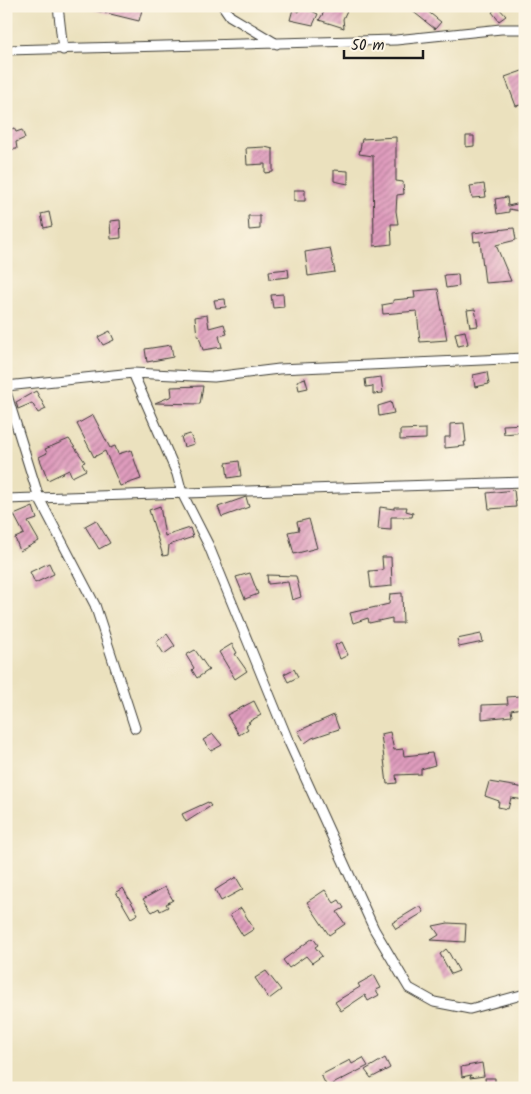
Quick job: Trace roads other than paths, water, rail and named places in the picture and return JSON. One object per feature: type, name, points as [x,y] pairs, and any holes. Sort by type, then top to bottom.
[{"type":"street","points":[[58,6],[63,50]]},
{"type":"street","points":[[222,6],[230,16],[277,45]]},
{"type":"street","points":[[6,50],[277,45],[396,40],[501,29],[525,29]]},
{"type":"street","points":[[6,386],[134,373],[214,377],[279,369],[525,358]]},
{"type":"street","points":[[134,373],[182,493],[208,544],[288,740],[374,928],[409,988],[434,1002],[470,1009],[525,994]]},
{"type":"street","points":[[6,392],[39,498],[95,605],[135,728]]},
{"type":"street","points":[[6,499],[525,482]]}]
